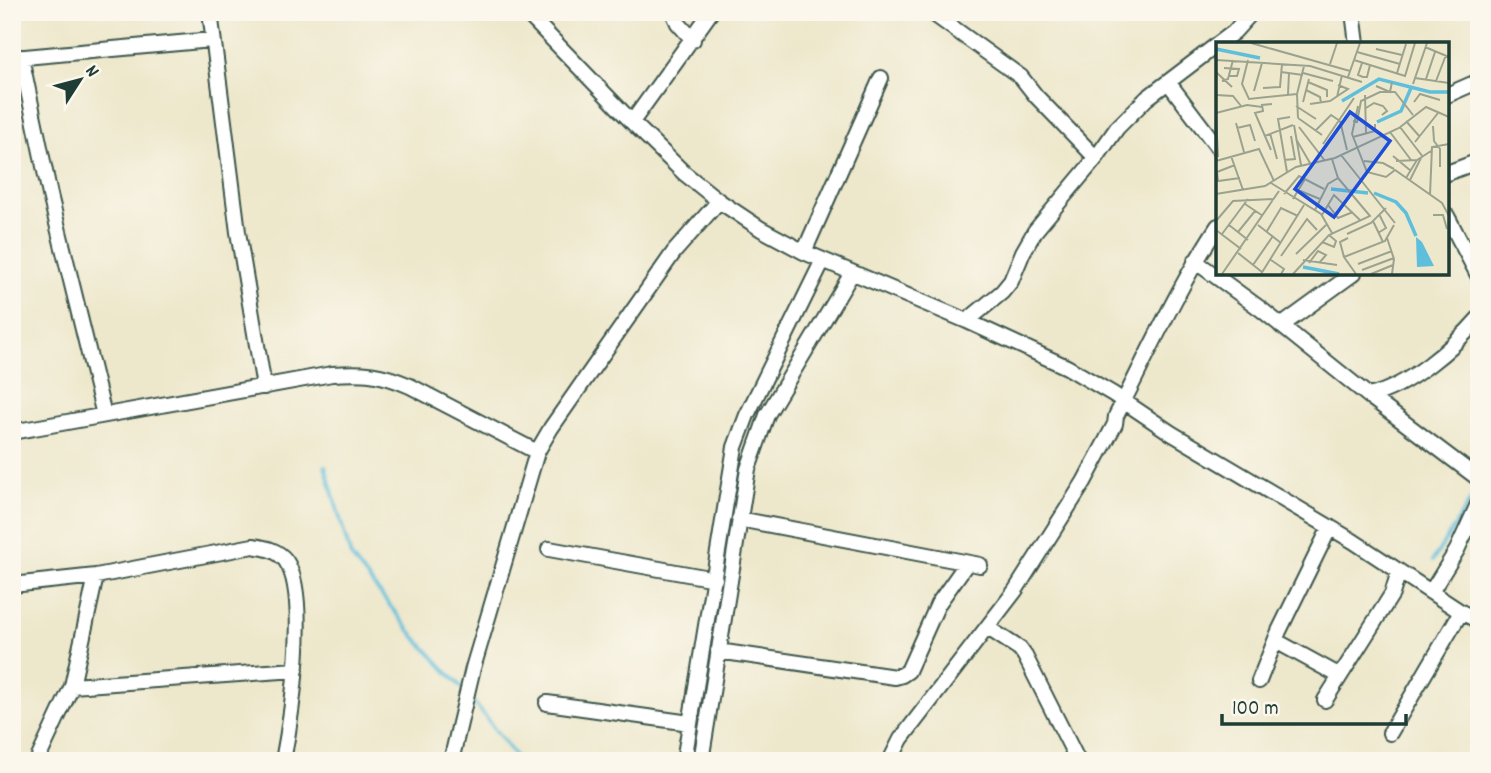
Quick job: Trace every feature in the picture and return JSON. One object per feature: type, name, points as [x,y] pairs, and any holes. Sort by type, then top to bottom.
[{"type":"street","points":[[210,12],[240,249],[264,387]]},
{"type":"street","points":[[526,12],[684,173],[761,229],[804,252],[967,321],[1067,368],[1330,527],[1479,621]]},
{"type":"street","points":[[673,12],[678,23],[693,40]]},
{"type":"street","points":[[632,122],[711,12]]},
{"type":"street","points":[[931,12],[1021,77],[1096,158]]},
{"type":"street","points":[[1221,42],[1252,12]]},
{"type":"street","points":[[1353,12],[1357,42]]},
{"type":"street","points":[[104,415],[17,57],[212,40]]},
{"type":"street","points":[[967,321],[1011,281],[1035,231],[1096,158],[1117,128],[1147,98],[1216,45]]},
{"type":"street","points":[[804,252],[881,78]]},
{"type":"street","points":[[1449,94],[1479,81]]},
{"type":"street","points":[[1167,82],[1216,145]]},
{"type":"street","points":[[1449,172],[1479,162]]},
{"type":"street","points":[[451,761],[473,668],[537,452],[674,252],[719,201]]},
{"type":"street","points":[[1449,220],[1479,277]]},
{"type":"street","points":[[890,761],[901,739],[988,628],[1030,568],[1084,482],[1115,424],[1155,336],[1195,261],[1216,229]]},
{"type":"street","points":[[684,761],[735,447],[747,415],[823,260]]},
{"type":"street","points":[[1195,261],[1479,480]]},
{"type":"street","points":[[701,761],[748,469],[767,415],[852,273]]},
{"type":"street","points":[[1281,326],[1351,275]]},
{"type":"street","points":[[1369,396],[1387,392],[1438,356],[1457,342],[1479,318]]},
{"type":"street","points":[[12,432],[332,374],[367,372],[392,378],[537,452]]},
{"type":"street","points":[[1431,592],[1457,550],[1479,502]]},
{"type":"street","points":[[718,651],[902,676],[908,671],[944,593],[973,564],[739,519]]},
{"type":"street","points":[[1259,681],[1330,527]]},
{"type":"street","points":[[12,585],[96,576],[253,546],[271,548],[285,560],[292,575],[297,607],[296,670],[283,761]]},
{"type":"street","points":[[549,549],[715,579]]},
{"type":"street","points":[[1325,700],[1392,594],[1399,571]]},
{"type":"street","points":[[37,761],[72,686],[96,576]]},
{"type":"street","points":[[1390,733],[1461,612]]},
{"type":"street","points":[[988,628],[1020,649],[1025,656],[1078,761]]},
{"type":"street","points":[[1276,641],[1340,676]]},
{"type":"street","points":[[72,686],[296,670]]},
{"type":"street","points":[[547,703],[690,723]]},
{"type":"waterway","points":[[325,466],[351,557],[415,637],[463,689]]},
{"type":"waterway","points":[[1433,560],[1479,487]]},
{"type":"waterway","points":[[470,697],[519,761]]}]
